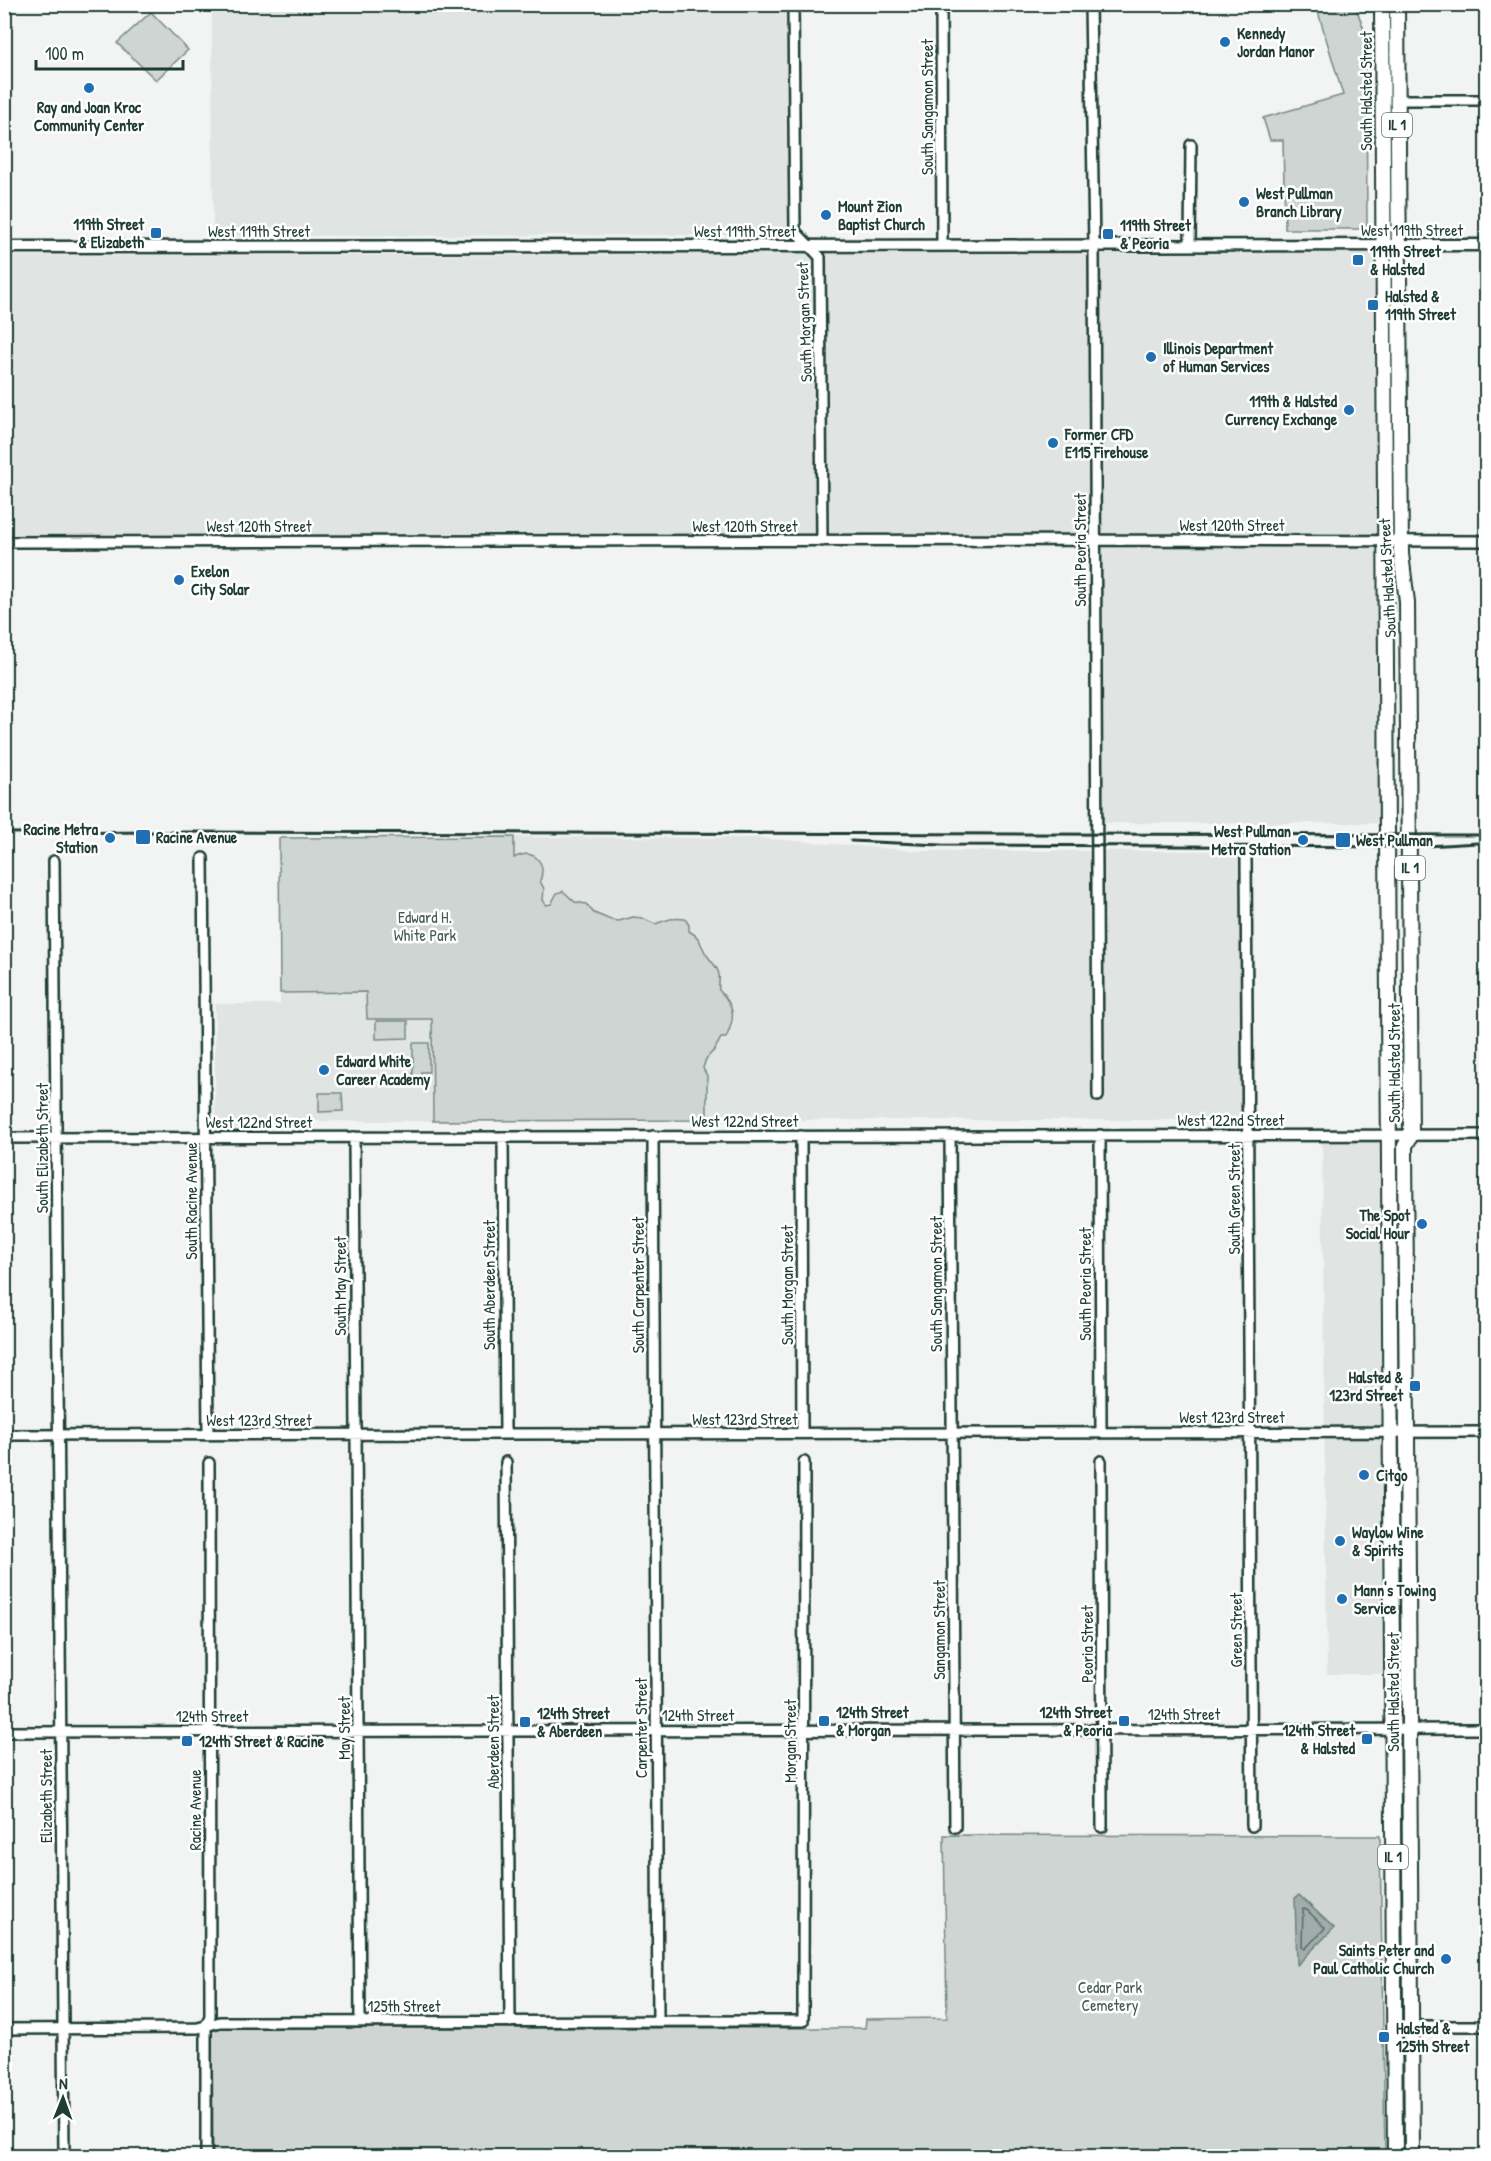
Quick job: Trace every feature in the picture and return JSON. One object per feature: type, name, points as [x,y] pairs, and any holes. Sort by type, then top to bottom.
[{"type":"main road","name":"South Halsted Street","points":[[1382,4],[1395,2157]]},
{"type":"main road","name":"South Halsted Street","points":[[1397,4],[1400,541],[1407,602],[1411,1135],[1405,1146],[1412,2157]]},
{"type":"street","name":"South Morgan Street","points":[[793,4],[795,231],[820,257],[822,541]]},
{"type":"street","name":"South Sangamon Street","points":[[941,4],[942,245]]},
{"type":"street","name":"South Peoria Street","points":[[1090,4],[1094,245],[1098,1096]]},
{"type":"street","points":[[1397,100],[1486,100]]},
{"type":"street","points":[[1190,245],[1191,145]]},
{"type":"street","name":"West 119th Street","points":[[4,247],[1486,245]]},
{"type":"street","name":"West 120th Street","points":[[4,542],[1095,540],[1486,542]]},
{"type":"street","name":"South Racine Avenue","points":[[203,858],[208,1435]]},
{"type":"street","name":"South Green Street","points":[[1246,858],[1250,1432]]},
{"type":"street","name":"South Elizabeth Street","points":[[54,861],[58,1435]]},
{"type":"street","name":"West 122nd Street","points":[[4,1138],[1486,1135]]},
{"type":"street","name":"South Carpenter Street","points":[[653,1136],[654,1434]]},
{"type":"street","name":"South Morgan Street","points":[[801,1136],[802,1433]]},
{"type":"street","name":"South Sangamon Street","points":[[950,1136],[952,1433]]},
{"type":"street","name":"South Peoria Street","points":[[1100,1136],[1101,1432]]},
{"type":"street","name":"South May Street","points":[[354,1137],[356,1434]]},
{"type":"street","name":"South Aberdeen Street","points":[[503,1137],[505,1434]]},
{"type":"street","name":"Green Street","points":[[1250,1432],[1252,1826]]},
{"type":"street","name":"West 123rd Street","points":[[4,1435],[1486,1432]]},
{"type":"street","name":"Sangamon Street","points":[[952,1433],[955,1827]]},
{"type":"street","name":"May Street","points":[[356,1434],[360,2021]]},
{"type":"street","name":"Carpenter Street","points":[[654,1434],[658,2021]]},
{"type":"street","name":"Elizabeth Street","points":[[58,1435],[64,2157]]},
{"type":"street","name":"Peoria Street","points":[[1101,1461],[1102,1827]]},
{"type":"street","name":"Aberdeen Street","points":[[506,1462],[510,2022]]},
{"type":"street","name":"Morgan Street","points":[[803,2021],[804,1462]]},
{"type":"street","name":"Racine Avenue","points":[[206,2157],[206,2025],[210,2017],[208,1463]]},
{"type":"street","name":"124th Street","points":[[4,1732],[1486,1729]]},
{"type":"street","name":"125th Street","points":[[4,2029],[198,2028],[220,2022],[803,2021]]},
{"type":"street","points":[[1394,2026],[1486,2026]]},
{"type":"shaded area","points":[[212,5],[789,5],[792,235],[213,236]]},
{"type":"shaded area","points":[[1374,253],[1379,823],[1099,823],[1096,538],[5,540],[4,256]]},
{"type":"shaded area","points":[[514,837],[759,838],[918,851],[1243,851],[1247,1120],[707,1120],[707,1076],[703,1068],[705,1059],[715,1049],[721,1038],[726,1037],[733,1020],[719,990],[719,975],[715,964],[707,956],[703,943],[675,917],[655,924],[633,917],[619,921],[594,913],[590,907],[575,902],[570,896],[555,899],[546,905],[543,900],[544,889],[514,859]]},
{"type":"shaded area","name":"Edward White Career Academy","points":[[367,992],[367,1019],[433,1019],[433,1121],[299,1121],[283,1128],[215,1127],[215,1004],[280,1004],[280,993]]},
{"type":"shaded area","points":[[1322,1135],[1381,1136],[1385,1674],[1327,1674]]},
{"type":"green space","points":[[1316,5],[1355,5],[1366,35],[1367,229],[1285,229],[1283,140],[1270,140],[1263,118],[1343,95]]},
{"type":"green space","points":[[151,12],[188,50],[156,80],[117,43]]},
{"type":"green space","name":"Edward H. White Park","points":[[514,837],[514,858],[527,855],[537,858],[540,862],[542,874],[540,881],[544,889],[543,900],[546,905],[551,904],[557,893],[563,891],[575,902],[586,904],[594,913],[611,920],[619,921],[633,917],[655,924],[666,920],[685,919],[689,925],[689,931],[700,940],[706,954],[718,970],[719,990],[732,1012],[726,1038],[721,1038],[706,1059],[703,1068],[707,1076],[707,1120],[433,1121],[432,1019],[367,1019],[366,992],[280,993],[279,838]]},
{"type":"green space","points":[[376,1021],[408,1021],[408,1038],[376,1039]]},
{"type":"green space","points":[[413,1043],[429,1043],[429,1072],[421,1072],[421,1077],[413,1077]]},
{"type":"green space","points":[[319,1093],[342,1093],[343,1111],[319,1112]]},
{"type":"green space","name":"Cedar Park Cemetery","points":[[944,1835],[1380,1836],[1385,2156],[213,2156],[212,2031],[220,2028],[865,2028],[866,2019],[947,2018]]},
{"type":"water","points":[[1299,1895],[1334,1928],[1297,1965],[1295,1898]]},
{"type":"railway","points":[[4,833],[1486,835]]},
{"type":"railway","points":[[851,841],[941,845],[1410,847],[1478,843]]},
{"type":"place","name":"Kennedy Jordan Manor","points":[[1225,42]]},
{"type":"place","name":"Ray and Joan Kroc Community Center","points":[[89,88]]},
{"type":"place","name":"West Pullman Branch Library","points":[[1244,202]]},
{"type":"place","name":"Mount Zion Baptist Church","points":[[826,215]]},
{"type":"place","name":"119th Street & Elizabeth","points":[[156,233]]},
{"type":"place","name":"119th Street & Peoria","points":[[1108,234]]},
{"type":"place","name":"119th Street & Halsted","points":[[1358,260]]},
{"type":"place","name":"Halsted & 119th Street","points":[[1373,305]]},
{"type":"place","name":"Illinois Department of Human Services","points":[[1151,357]]},
{"type":"place","name":"119th & Halsted Currency Exchange","points":[[1349,410]]},
{"type":"place","name":"Former CFD E115 Firehouse","points":[[1053,443]]},
{"type":"place","name":"Exelon City Solar","points":[[179,580]]},
{"type":"place","name":"Racine Avenue","points":[[143,837]]},
{"type":"place","name":"Racine Metra Station","points":[[110,838]]},
{"type":"place","name":"West Pullman Metra Station","points":[[1303,840]]},
{"type":"place","name":"West Pullman","points":[[1343,840]]},
{"type":"place","name":"Edward White Career Academy","points":[[324,1070]]},
{"type":"place","name":"The Spot Social Hour","points":[[1422,1224]]},
{"type":"place","name":"Halsted & 123rd Street","points":[[1415,1386]]},
{"type":"place","name":"Citgo","points":[[1364,1475]]},
{"type":"place","name":"Waylow Wine & Spirits","points":[[1340,1541]]},
{"type":"place","name":"Mann's Towing Service","points":[[1342,1599]]},
{"type":"place","name":"124th Street & Morgan","points":[[824,1721]]},
{"type":"place","name":"124th Street & Peoria","points":[[1124,1721]]},
{"type":"place","name":"124th Street & Aberdeen","points":[[525,1722]]},
{"type":"place","name":"124th Street & Halsted","points":[[1367,1739]]},
{"type":"place","name":"124th Street & Racine","points":[[187,1741]]},
{"type":"place","name":"Saints Peter and Paul Catholic Church","points":[[1446,1959]]},
{"type":"place","name":"Halsted & 125th Street","points":[[1384,2037]]}]
